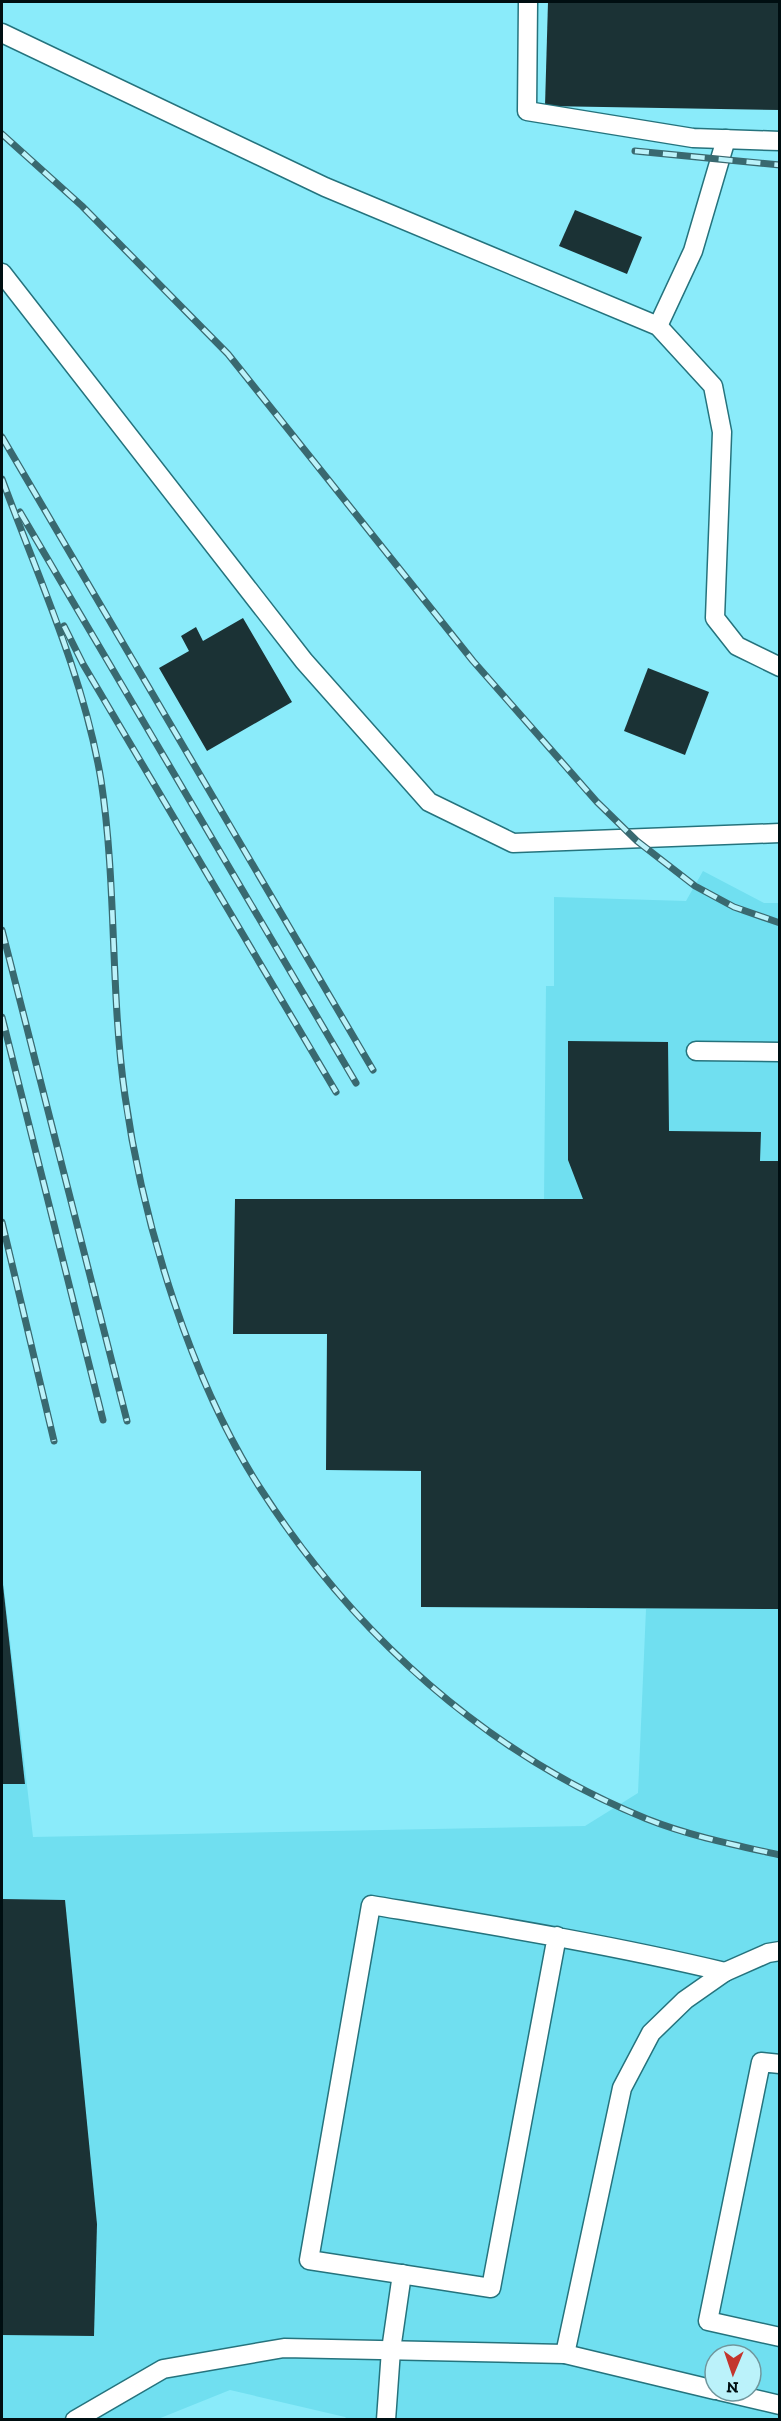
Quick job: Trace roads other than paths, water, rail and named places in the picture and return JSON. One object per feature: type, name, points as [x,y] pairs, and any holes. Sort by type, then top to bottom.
[{"type":"lane","points":[[528,2],[527,111],[693,138],[780,141]]},
{"type":"lane","points":[[2,33],[325,187],[658,326],[713,386],[722,432],[715,618],[737,646],[780,667]]},
{"type":"lane","points":[[658,326],[693,251],[726,139]]},
{"type":"lane","points":[[2,273],[304,661],[429,802],[513,843],[637,841],[780,833]]},
{"type":"lane","points":[[696,1051],[780,1052]]},
{"type":"lane","points":[[557,1936],[491,2288],[309,2260],[371,1905],[557,1936],[625,1948],[725,1972]]},
{"type":"lane","points":[[565,2354],[622,2088],[651,2033],[684,2000],[725,1972],[768,1953],[780,1951]]},
{"type":"lane","points":[[780,2064],[761,2062],[708,2321],[780,2337]]},
{"type":"lane","points":[[386,2420],[391,2350],[402,2274]]},
{"type":"lane","points":[[75,2420],[163,2369],[284,2348],[565,2354],[703,2387]]},
{"type":"lane","points":[[763,2401],[780,2405]]},
{"type":"railway","points":[[2,134],[82,206],[228,354],[473,661],[597,802],[637,841],[695,886],[734,907],[780,923]]},
{"type":"railway","points":[[635,151],[780,165]]},
{"type":"railway","points":[[2,437],[373,1070]]},
{"type":"railway","points":[[2,479],[72,665],[101,780],[109,859],[120,1057],[133,1145],[144,1196],[174,1301],[192,1352],[236,1448],[262,1491],[299,1544],[339,1594],[382,1641],[429,1685],[479,1725],[532,1761],[588,1792],[647,1819],[729,1844],[780,1855]]},
{"type":"railway","points":[[20,512],[356,1083]]},
{"type":"railway","points":[[64,626],[83,664],[336,1092]]},
{"type":"railway","points":[[2,930],[127,1421]]},
{"type":"railway","points":[[2,1017],[103,1420]]},
{"type":"railway","points":[[2,1222],[54,1441]]}]
